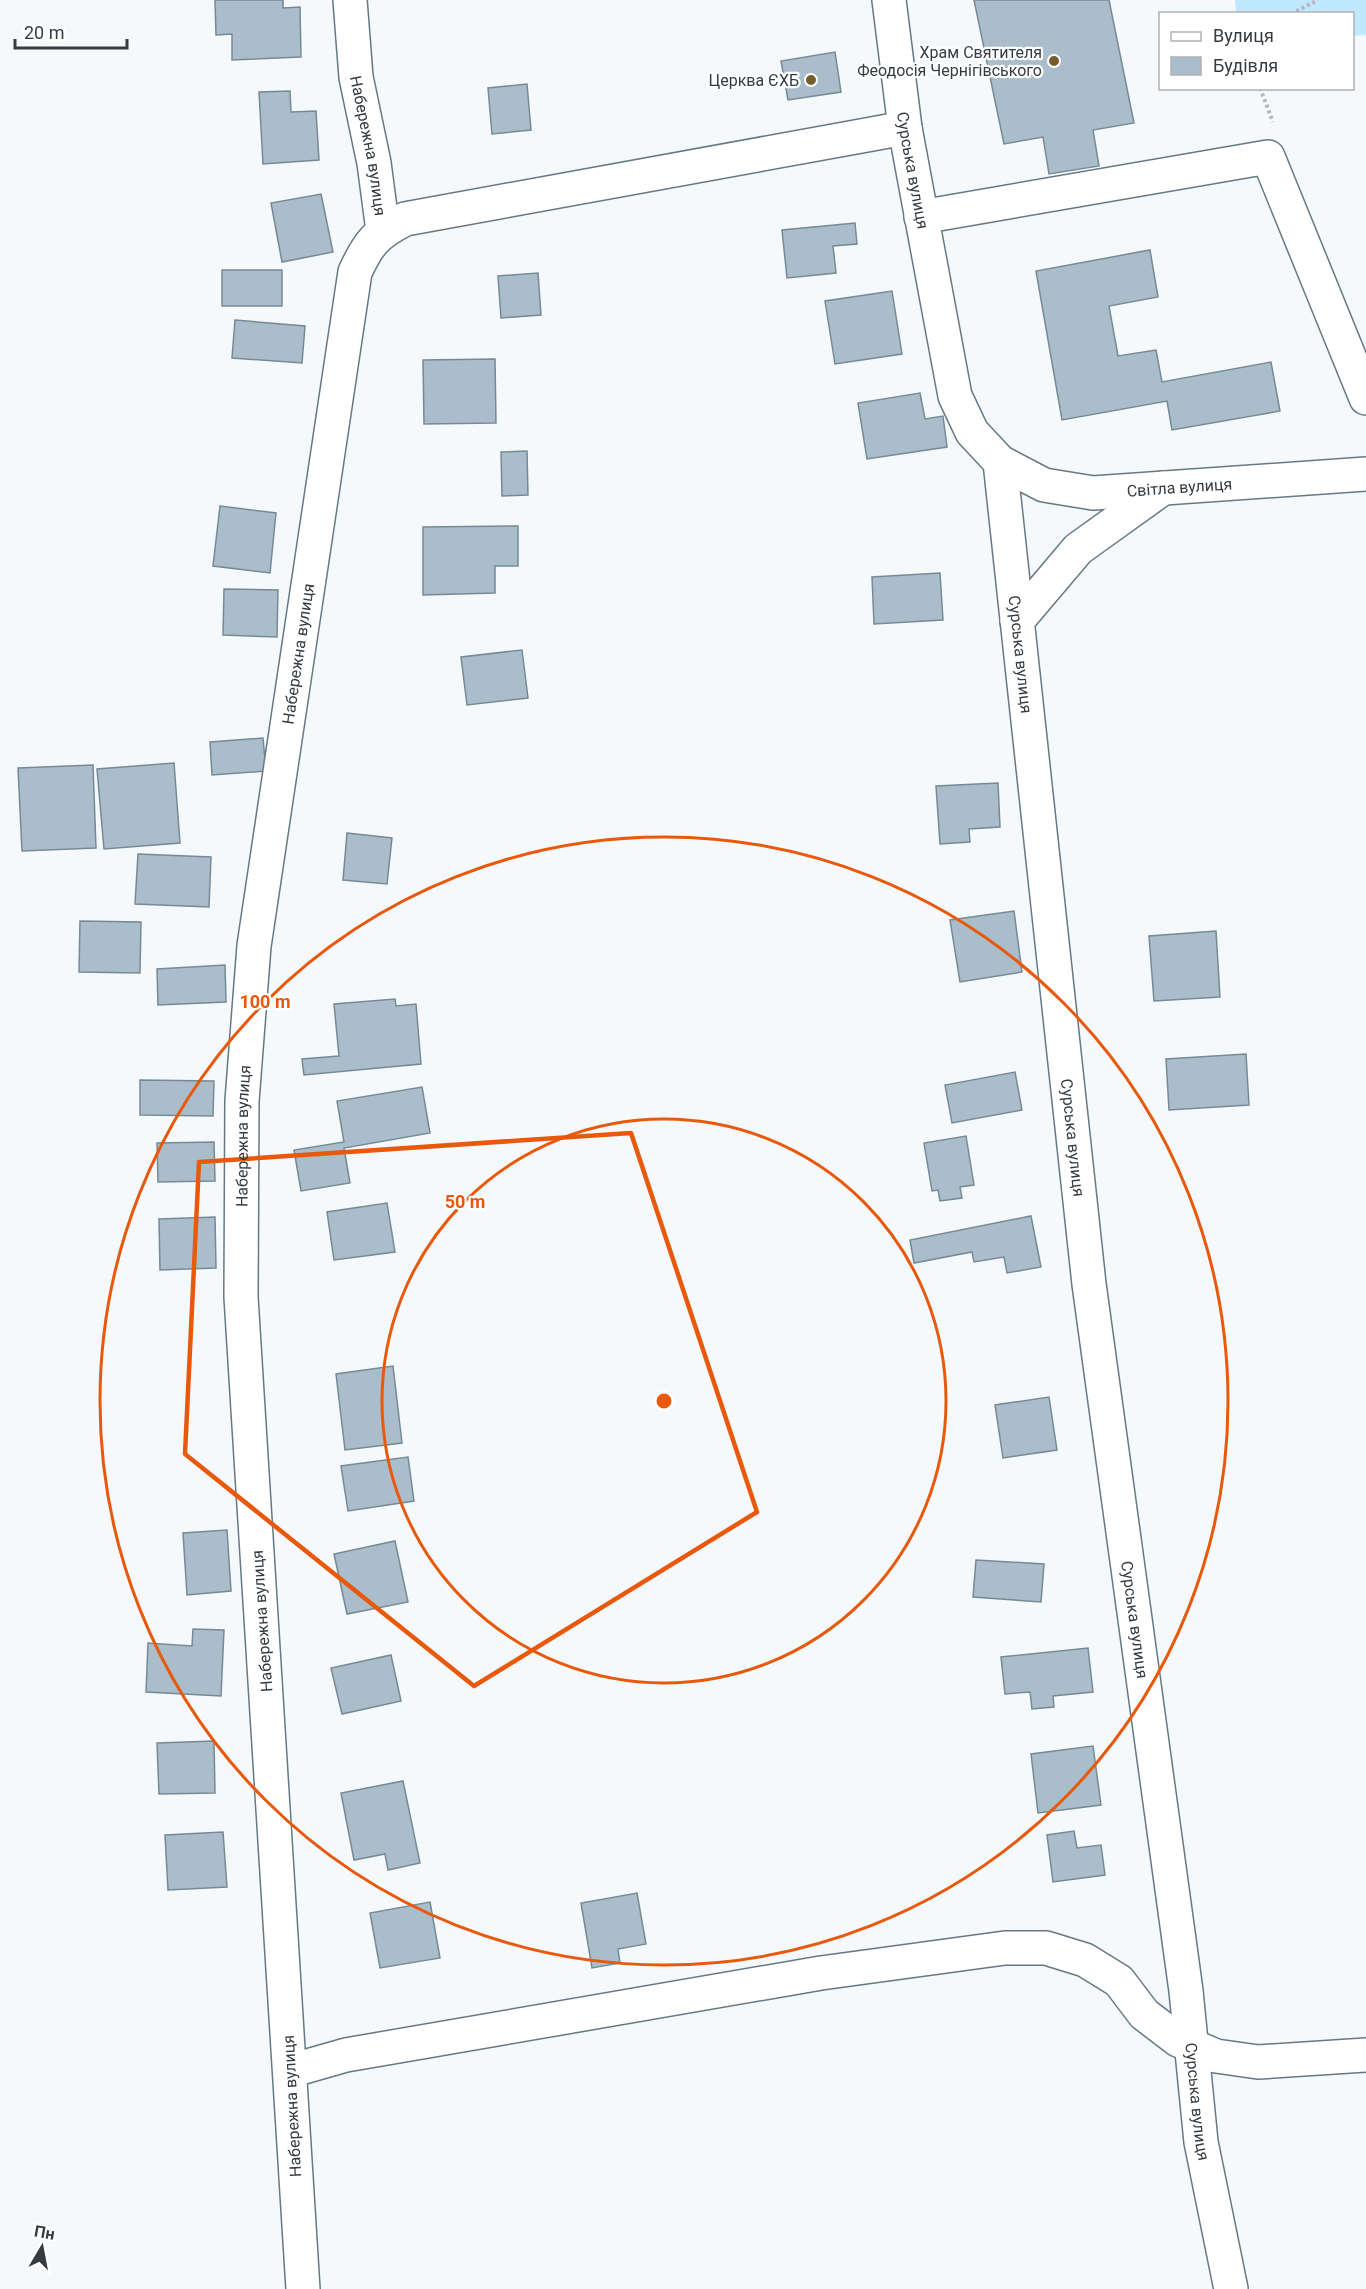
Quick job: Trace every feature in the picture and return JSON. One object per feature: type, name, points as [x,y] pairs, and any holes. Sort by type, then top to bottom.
[{"type":"street","name":"Набережна вулиця","points":[[303,2289],[241,1297],[242,1101],[254,946],[355,272],[365,249],[383,231],[374,163],[356,77],[350,0]]},
{"type":"street","name":"Сурська вулиця","points":[[889,0],[905,128],[955,396],[972,432],[1000,462],[1089,1284],[1183,1967],[1201,2142],[1231,2289]]},
{"type":"street","points":[[383,231],[405,219],[905,128]]},
{"type":"street","points":[[921,217],[1268,157],[1366,398]]},
{"type":"street","name":"Світла вулиця","points":[[1000,462],[1044,485],[1093,494],[1366,474]]},
{"type":"street","points":[[1017,621],[1078,549],[1164,488]]},
{"type":"street","points":[[290,2071],[346,2055],[752,1985],[1005,1948],[1046,1948],[1085,1960],[1119,1981],[1144,2014],[1178,2040],[1216,2056],[1258,2062],[1366,2055]]},
{"type":"path","points":[[1295,12],[1318,0]]},
{"type":"highlighted area","points":[[631,1133],[757,1512],[474,1686],[185,1454],[199,1162]]},
{"type":"shaded area","points":[[1235,0],[1366,0],[1366,35],[1354,36],[1354,12],[1236,12]]},
{"type":"building","points":[[215,0],[283,0],[283,8],[300,7],[301,57],[232,60],[232,34],[216,35]]},
{"type":"building","name":"Храм Святителя Феодосія Чернігівського","points":[[974,0],[1109,0],[1134,123],[1093,130],[1099,166],[1049,174],[1043,137],[1004,144]]},
{"type":"building","points":[[835,52],[841,92],[788,100],[781,61]]},
{"type":"building","points":[[527,84],[531,130],[492,134],[488,88]]},
{"type":"building","points":[[290,91],[291,112],[316,111],[319,160],[263,164],[259,92]]},
{"type":"building","points":[[321,194],[333,252],[282,262],[271,203]]},
{"type":"building","points":[[855,223],[857,244],[833,246],[836,273],[787,278],[782,230]]},
{"type":"building","points":[[1150,250],[1158,297],[1109,306],[1118,356],[1156,350],[1162,382],[1271,362],[1280,411],[1172,430],[1167,401],[1062,420],[1036,271]]},
{"type":"building","points":[[222,270],[282,270],[282,306],[222,306]]},
{"type":"building","points":[[538,273],[541,315],[501,318],[498,276]]},
{"type":"building","points":[[892,291],[902,354],[835,364],[825,301]]},
{"type":"building","points":[[235,320],[305,326],[302,363],[232,358]]},
{"type":"building","points":[[495,359],[496,423],[424,424],[423,360]]},
{"type":"building","points":[[920,393],[925,419],[943,416],[947,447],[867,459],[858,403]]},
{"type":"building","points":[[527,451],[528,495],[502,496],[501,452]]},
{"type":"building","points":[[220,506],[276,513],[270,573],[213,566]]},
{"type":"building","points":[[518,526],[518,566],[495,566],[495,593],[423,595],[423,527]]},
{"type":"building","points":[[940,573],[943,620],[874,624],[872,577]]},
{"type":"building","points":[[224,589],[278,590],[277,637],[223,635]]},
{"type":"building","points":[[522,650],[528,698],[467,705],[461,657]]},
{"type":"building","points":[[263,738],[266,771],[212,775],[210,742]]},
{"type":"building","points":[[174,763],[180,843],[104,849],[97,769]]},
{"type":"building","points":[[93,765],[96,848],[22,851],[18,768]]},
{"type":"building","points":[[998,783],[1000,827],[969,829],[970,842],[940,844],[936,786]]},
{"type":"building","points":[[347,833],[392,838],[387,884],[343,880]]},
{"type":"building","points":[[138,854],[211,857],[209,907],[135,904]]},
{"type":"building","points":[[1014,911],[1022,972],[960,982],[950,920]]},
{"type":"building","points":[[80,921],[141,922],[140,973],[79,972]]},
{"type":"building","points":[[1216,931],[1220,997],[1154,1001],[1149,936]]},
{"type":"building","points":[[225,965],[226,1002],[158,1005],[157,969]]},
{"type":"building","points":[[395,999],[396,1006],[416,1004],[421,1064],[304,1075],[302,1059],[339,1056],[334,1004]]},
{"type":"building","points":[[1246,1054],[1249,1105],[1169,1110],[1166,1059]]},
{"type":"building","points":[[1015,1072],[1022,1110],[952,1123],[945,1085]]},
{"type":"building","points":[[140,1080],[214,1081],[213,1116],[140,1115]]},
{"type":"building","points":[[422,1087],[430,1133],[344,1148],[350,1183],[301,1191],[294,1150],[344,1142],[337,1101]]},
{"type":"building","points":[[966,1136],[974,1185],[960,1187],[962,1198],[940,1201],[938,1190],[932,1191],[924,1143]]},
{"type":"building","points":[[214,1142],[215,1181],[158,1182],[157,1143]]},
{"type":"building","points":[[387,1203],[395,1252],[334,1260],[327,1212]]},
{"type":"building","points":[[1031,1216],[1041,1267],[1007,1273],[1004,1257],[974,1262],[972,1252],[914,1263],[910,1240]]},
{"type":"building","points":[[215,1217],[216,1268],[160,1270],[159,1219]]},
{"type":"building","points":[[393,1366],[402,1443],[345,1450],[336,1374]]},
{"type":"building","points":[[1049,1397],[1057,1450],[1003,1458],[995,1405]]},
{"type":"building","points":[[408,1457],[414,1501],[348,1511],[341,1466]]},
{"type":"building","points":[[227,1530],[231,1591],[187,1595],[183,1533]]},
{"type":"building","points":[[395,1541],[408,1602],[347,1614],[334,1554]]},
{"type":"building","points":[[976,1560],[1044,1564],[1041,1602],[973,1597]]},
{"type":"building","points":[[193,1629],[224,1630],[221,1696],[146,1692],[148,1643],[192,1646]]},
{"type":"building","points":[[1088,1648],[1093,1692],[1053,1696],[1054,1707],[1032,1709],[1030,1692],[1005,1694],[1001,1657]]},
{"type":"building","points":[[391,1655],[401,1701],[342,1714],[331,1668]]},
{"type":"building","points":[[214,1741],[215,1793],[159,1794],[157,1743]]},
{"type":"building","points":[[1093,1746],[1101,1805],[1038,1813],[1031,1754]]},
{"type":"building","points":[[403,1781],[420,1863],[388,1870],[385,1854],[354,1860],[341,1793]]},
{"type":"building","points":[[1074,1831],[1077,1848],[1101,1845],[1105,1875],[1053,1882],[1047,1835]]},
{"type":"building","points":[[223,1832],[227,1887],[168,1890],[165,1835]]},
{"type":"building","points":[[637,1893],[646,1944],[618,1949],[620,1963],[592,1968],[581,1903]]},
{"type":"building","points":[[430,1902],[440,1958],[380,1968],[370,1913]]},
{"type":"place","name":"Храм Святителя Феодосія Чернігівського","points":[[1054,61]]},
{"type":"place","name":"Церква ЄХБ","points":[[811,80]]}]
